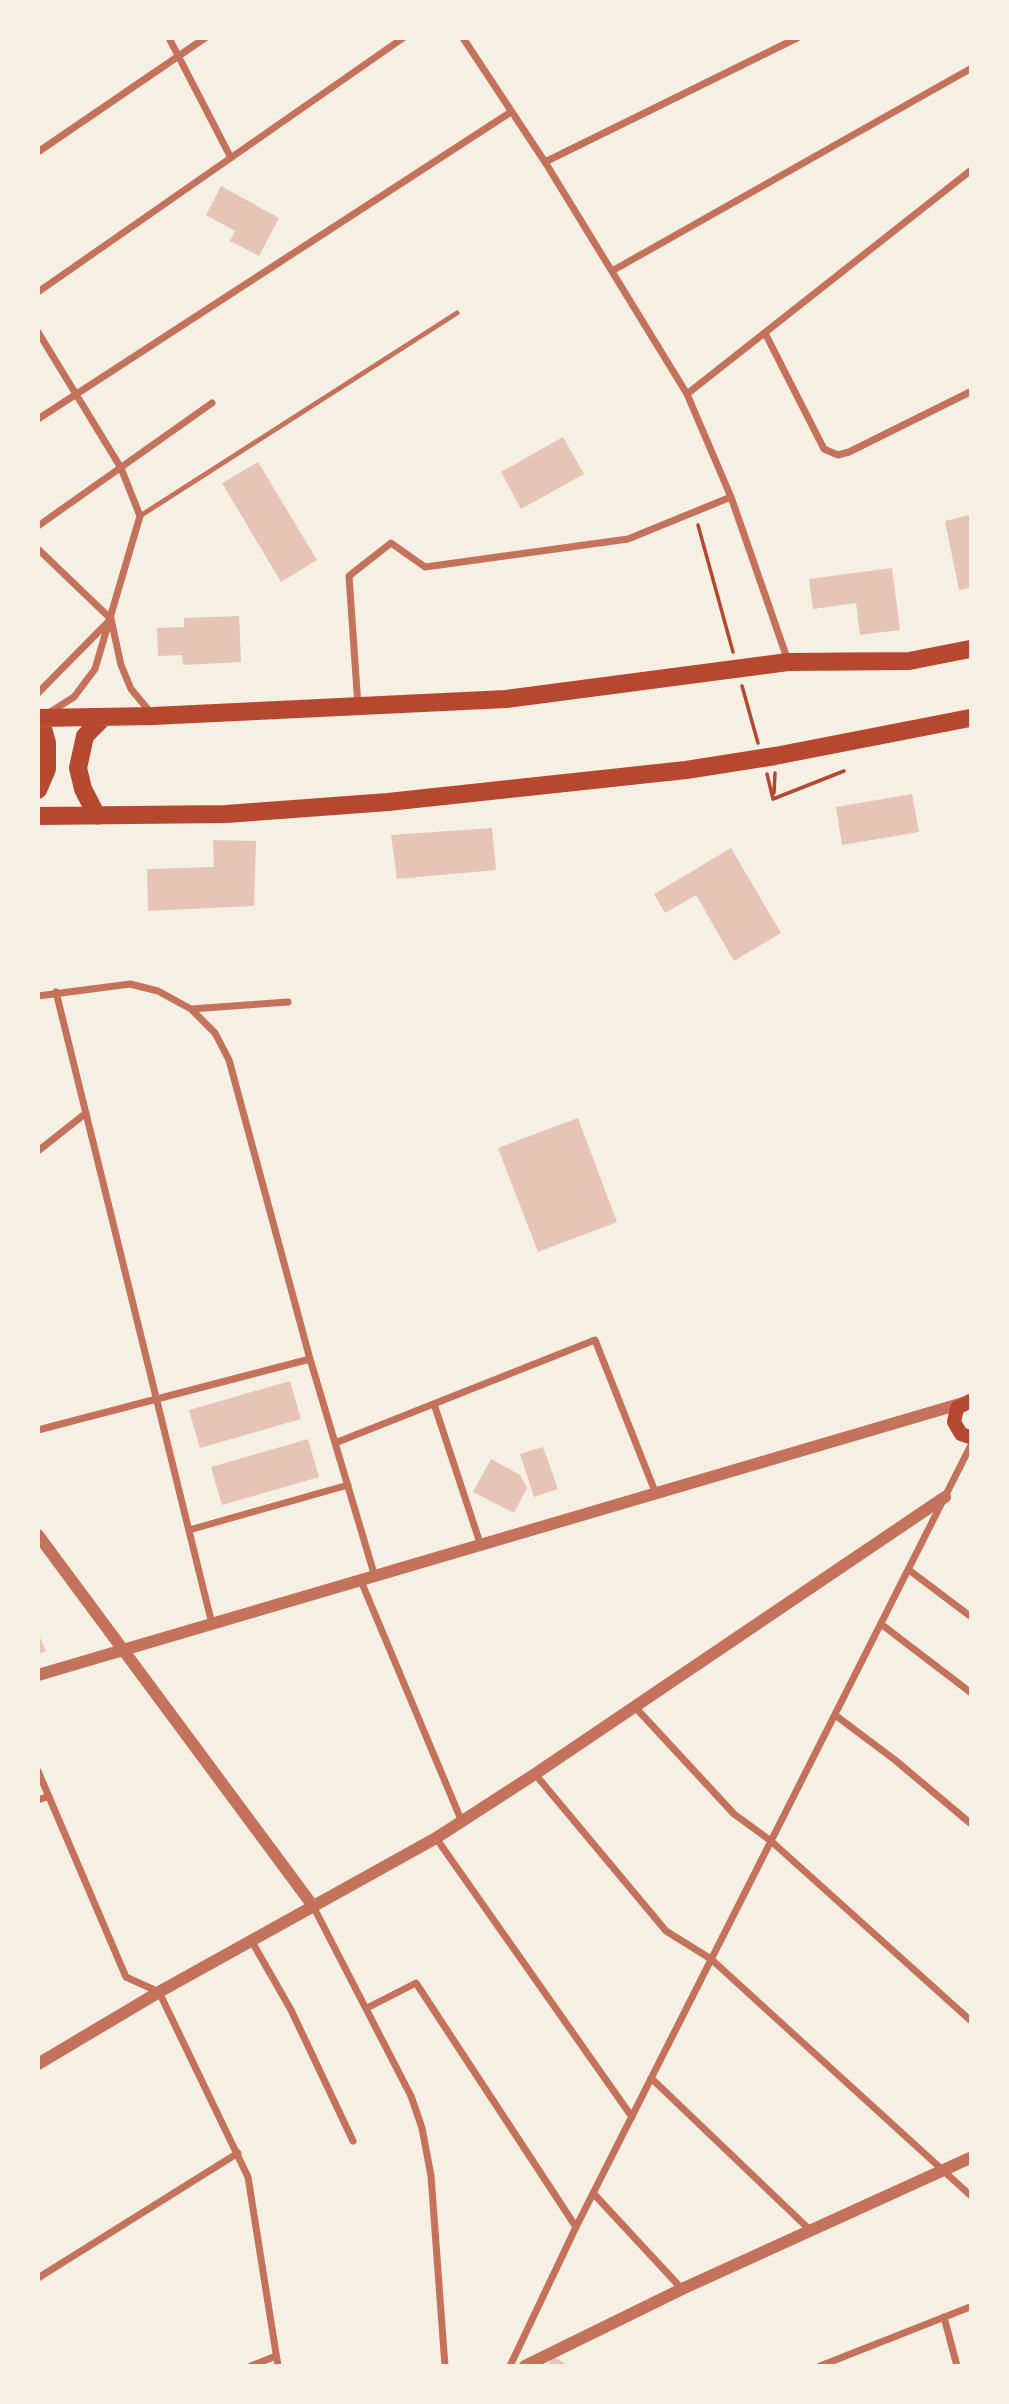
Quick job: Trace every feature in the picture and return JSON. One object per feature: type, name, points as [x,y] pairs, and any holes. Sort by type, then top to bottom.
[{"type":"highway","points":[[38,790],[47,769],[47,743],[39,718],[153,716],[506,699],[788,662],[908,662],[971,649]]},
{"type":"highway","points":[[97,816],[82,789],[78,768],[85,736],[104,717]]},
{"type":"highway","points":[[38,816],[226,814],[388,802],[687,770],[971,719]]},
{"type":"main road","points":[[968,1401],[954,1414],[954,1422],[961,1434],[971,1437]]},
{"type":"street","points":[[169,38],[232,158]]},
{"type":"street","points":[[38,152],[205,38]]},
{"type":"street","points":[[38,292],[403,38]]},
{"type":"street","points":[[463,38],[545,162],[687,394],[731,497],[788,662]]},
{"type":"street","points":[[545,162],[797,38]]},
{"type":"street","points":[[612,271],[971,69]]},
{"type":"street","points":[[38,419],[511,112]]},
{"type":"street","points":[[687,394],[971,171]]},
{"type":"street","points":[[38,332],[121,468],[139,516],[95,669],[74,697],[39,718]]},
{"type":"street","points":[[765,333],[824,449],[838,455],[971,392]]},
{"type":"street","points":[[38,526],[212,403]]},
{"type":"street","points":[[358,706],[349,576],[391,543],[425,567],[628,539],[731,497]]},
{"type":"street","points":[[38,549],[111,619],[121,665],[131,689],[153,716]]},
{"type":"street","points":[[38,693],[111,619]]},
{"type":"street","points":[[38,996],[130,984],[158,991],[191,1009],[215,1033],[229,1060],[310,1359],[375,1577]]},
{"type":"street","points":[[56,992],[212,1625]]},
{"type":"street","points":[[191,1009],[288,1002]]},
{"type":"street","points":[[38,1151],[86,1113]]},
{"type":"street","points":[[335,1443],[595,1340],[656,1494]]},
{"type":"street","points":[[38,1430],[310,1359]]},
{"type":"street","points":[[38,1675],[968,1401]]},
{"type":"street","points":[[434,1404],[481,1546]]},
{"type":"street","points":[[510,2365],[593,2193],[971,1447]]},
{"type":"street","points":[[189,1530],[348,1485]]},
{"type":"street","points":[[38,2064],[159,1992],[462,1822],[945,1497]]},
{"type":"street","points":[[38,1535],[313,1906],[411,2096],[422,2128],[431,2176],[445,2365]]},
{"type":"street","points":[[908,1570],[971,1616]]},
{"type":"street","points":[[361,1581],[462,1822]]},
{"type":"street","points":[[881,1624],[971,1692]]},
{"type":"street","points":[[635,1707],[734,1814],[771,1841],[971,2020]]},
{"type":"street","points":[[835,1716],[895,1760],[971,1823]]},
{"type":"street","points":[[38,1771],[126,1977],[159,1992],[238,2153],[251,2188],[278,2365]]},
{"type":"street","points":[[535,1774],[666,1931],[711,1959],[971,2195]]},
{"type":"street","points":[[38,1800],[49,1796]]},
{"type":"street","points":[[436,1838],[632,2117]]},
{"type":"street","points":[[251,1940],[291,2010],[353,2141]]},
{"type":"street","points":[[367,2008],[416,1983],[576,2227]]},
{"type":"street","points":[[651,2078],[811,2231]]},
{"type":"street","points":[[38,2278],[238,2153]]},
{"type":"street","points":[[525,2365],[682,2289],[971,2158]]},
{"type":"street","points":[[593,2193],[682,2289]]},
{"type":"street","points":[[820,2365],[971,2306]]},
{"type":"street","points":[[944,2317],[957,2365]]},
{"type":"street","points":[[251,2365],[276,2356]]},
{"type":"lane","points":[[139,516],[457,313]]},
{"type":"path","points":[[694,512],[721,619],[734,656]]},
{"type":"path","points":[[741,682],[759,747]]},
{"type":"path","points":[[774,799],[775,756]]},
{"type":"path","points":[[774,799],[844,771]]},
{"type":"path","points":[[766,773],[774,799]]},
{"type":"building","points":[[221,186],[279,218],[259,256],[230,241],[235,231],[206,215]]},
{"type":"building","points":[[563,437],[584,474],[521,509],[501,472]]},
{"type":"building","points":[[258,462],[317,560],[281,582],[222,483]]},
{"type":"building","points":[[970,515],[970,588],[959,590],[945,521]]},
{"type":"building","points":[[892,568],[900,630],[860,635],[856,603],[813,609],[809,579]]},
{"type":"building","points":[[239,616],[241,662],[183,665],[182,655],[158,656],[157,628],[184,627],[184,618]]},
{"type":"building","points":[[912,794],[919,832],[842,845],[836,807]]},
{"type":"building","points":[[492,828],[496,870],[397,879],[391,835]]},
{"type":"building","points":[[213,840],[256,841],[254,906],[148,911],[147,869],[214,867]]},
{"type":"building","points":[[731,848],[781,933],[734,961],[696,895],[665,913],[654,894]]},
{"type":"building","points":[[578,1118],[617,1222],[538,1252],[498,1148]]},
{"type":"building","points":[[290,1381],[301,1419],[200,1448],[189,1410]]},
{"type":"building","points":[[308,1439],[319,1477],[222,1505],[211,1467]]},
{"type":"building","points":[[543,1447],[558,1489],[534,1497],[520,1454]]},
{"type":"building","points":[[491,1459],[520,1475],[527,1488],[514,1513],[473,1492]]},
{"type":"building","points":[[38,1633],[46,1651],[38,1654]]},
{"type":"building","points":[[553,2356],[569,2366],[548,2366]]}]
